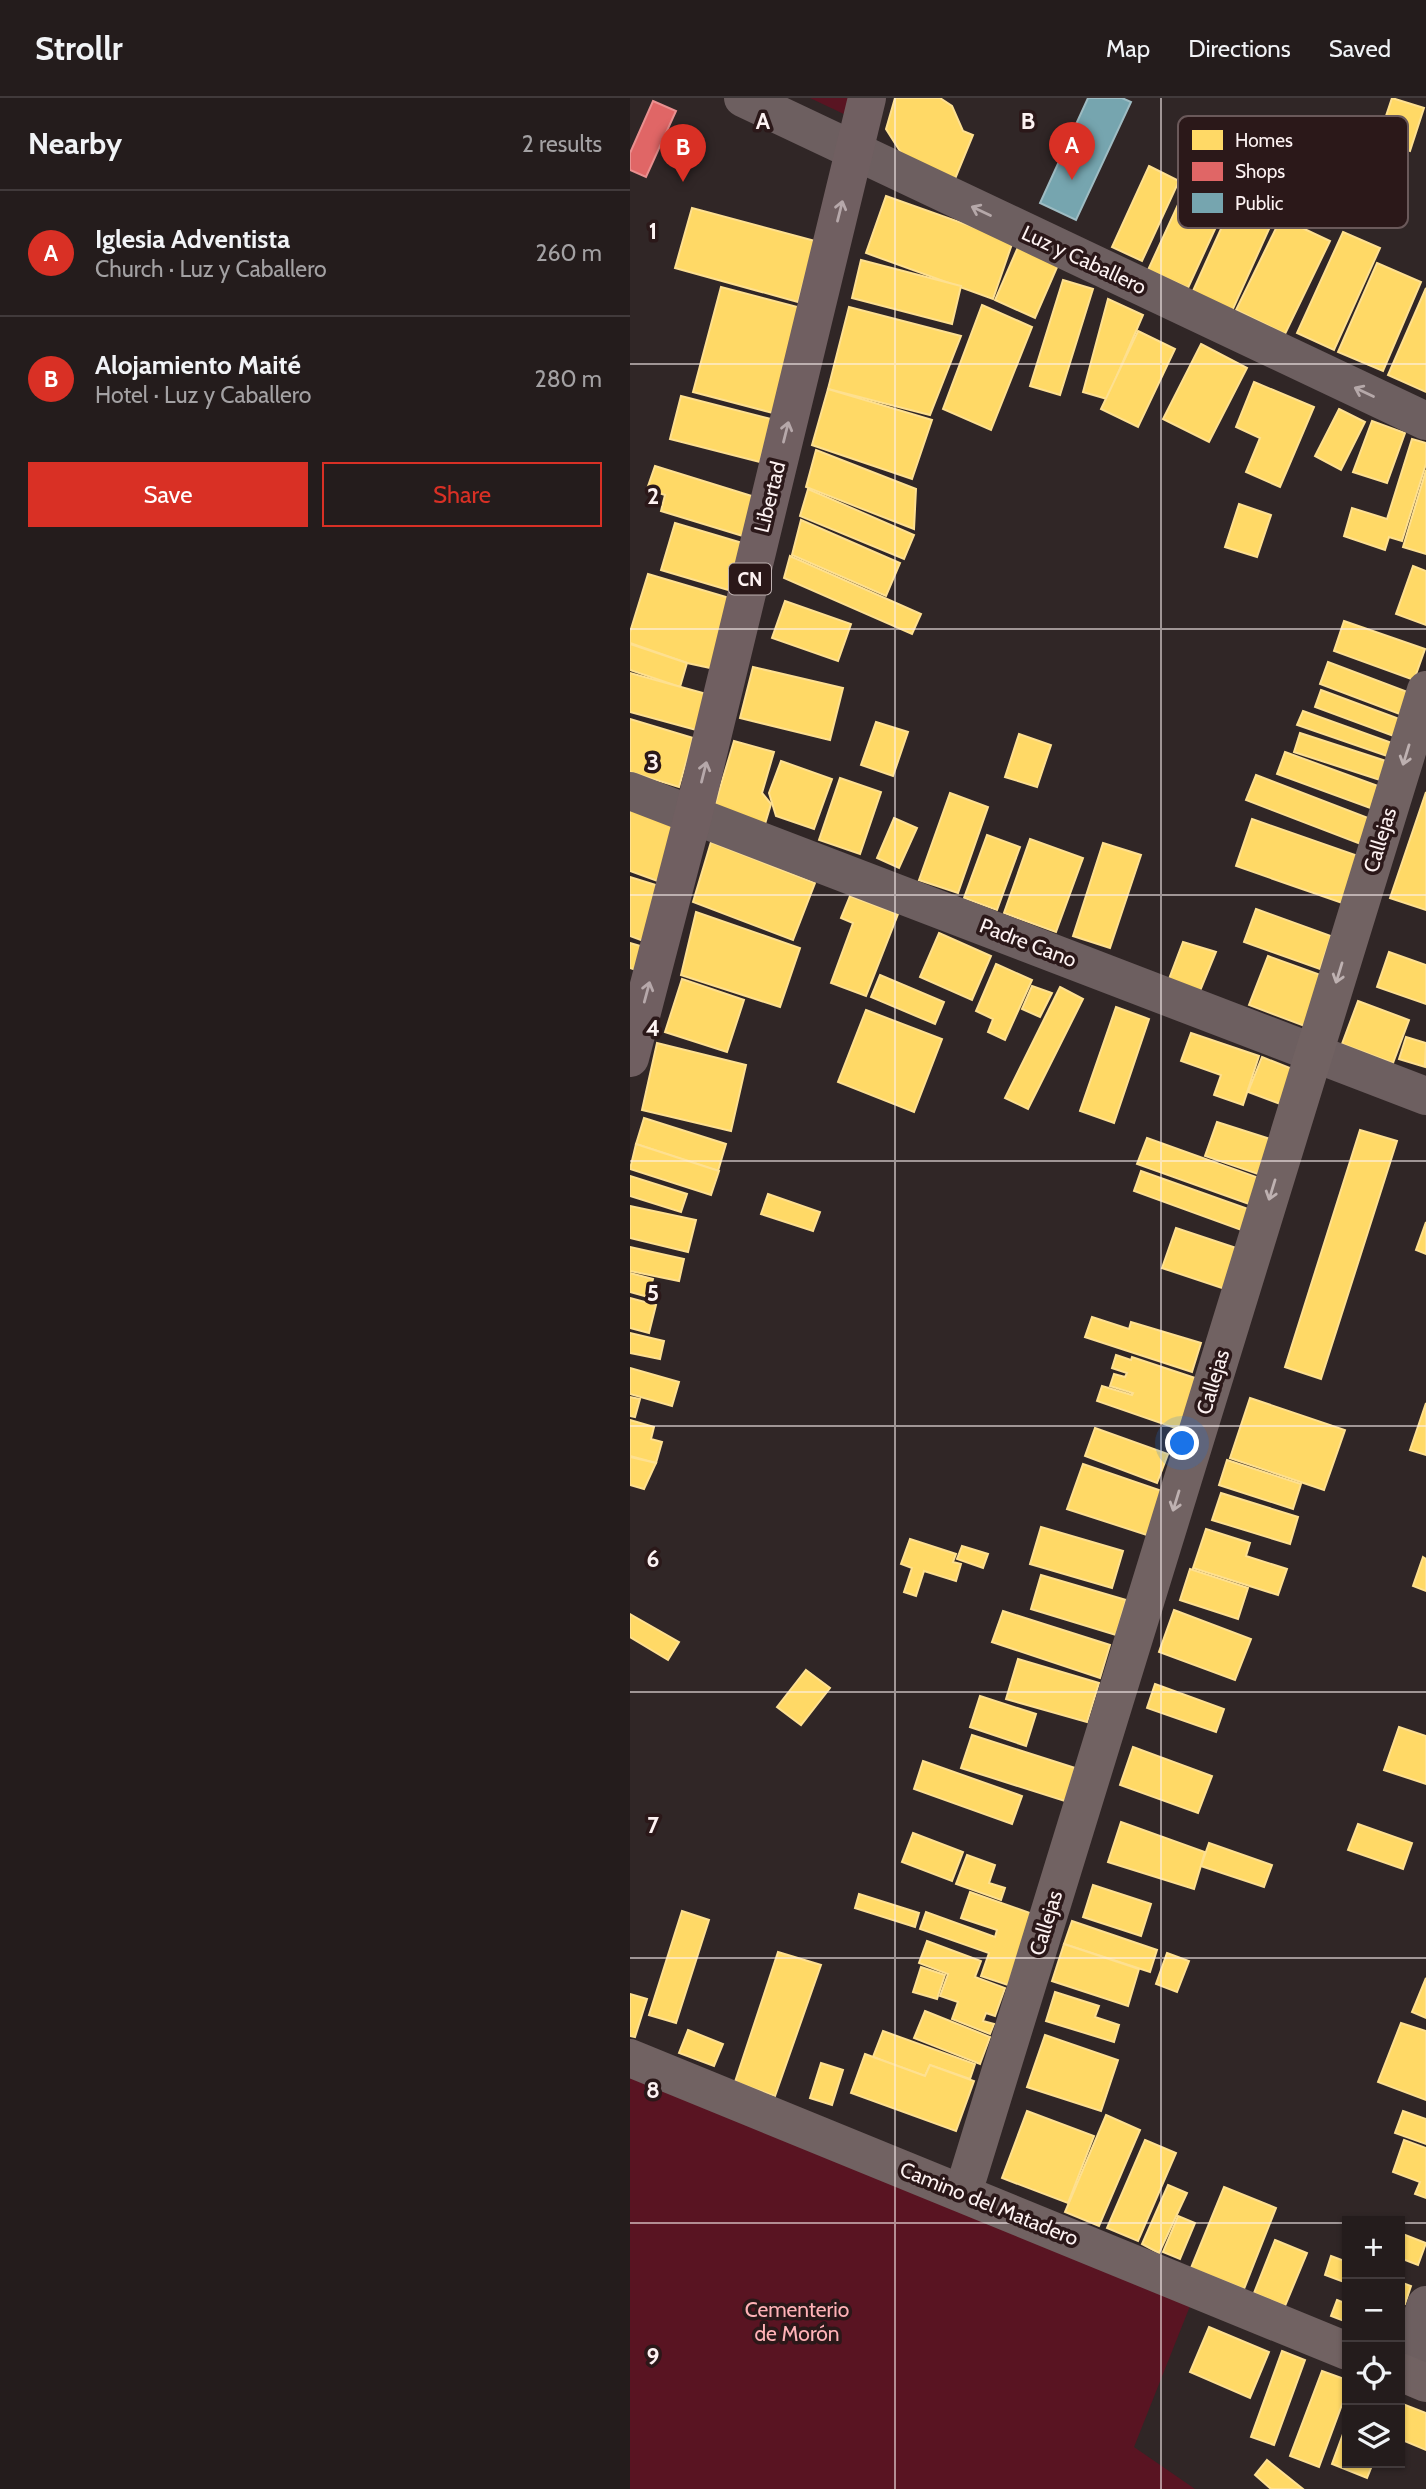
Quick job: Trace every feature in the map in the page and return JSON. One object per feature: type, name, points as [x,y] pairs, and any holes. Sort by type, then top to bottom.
[{"type":"main road","name":"Libertad","points":[[630,1058],[693,816],[867,98]]},
{"type":"main road","name":"Callejas","points":[[963,2193],[1426,690]]},
{"type":"main road","name":"Camino del Matadero","points":[[630,2058],[1342,2349]]},
{"type":"street","name":"Luz y Caballero","points":[[743,98],[1426,421]]},
{"type":"street","name":"Padre Cano","points":[[630,791],[1426,1096]]},
{"type":"street","points":[[1410,2376],[1426,2305]]},
{"type":"green space","points":[[810,98],[852,98],[848,116]]},
{"type":"green space","name":"Cementerio de Morón","points":[[630,2077],[1192,2301],[1134,2447],[1195,2489],[630,2489]]},
{"type":"building: Homes","points":[[895,98],[940,98],[952,106],[963,131],[973,135],[955,179],[905,159],[886,129]]},
{"type":"building: Homes","points":[[1392,98],[1424,108],[1410,151],[1408,116],[1386,116]]},
{"type":"building: Homes","points":[[1149,166],[1178,180],[1142,261],[1112,247]]},
{"type":"building: Homes","points":[[886,196],[1013,241],[993,299],[866,253]]},
{"type":"building: Homes","points":[[1178,205],[1178,228],[1216,228],[1188,288],[1148,270]]},
{"type":"building: Homes","points":[[692,208],[815,241],[798,302],[675,268]]},
{"type":"building: Homes","points":[[1221,228],[1269,228],[1232,311],[1192,293]]},
{"type":"building: Homes","points":[[1276,228],[1302,228],[1330,241],[1285,334],[1236,310]]},
{"type":"building: Homes","points":[[1343,232],[1380,248],[1334,350],[1297,333]]},
{"type":"building: Homes","points":[[1018,247],[1058,265],[1035,318],[995,300]]},
{"type":"building: Homes","points":[[861,260],[961,286],[952,324],[852,298]]},
{"type":"building: Homes","points":[[1377,263],[1421,282],[1383,371],[1338,352]]},
{"type":"building: Homes","points":[[1063,280],[1093,289],[1060,395],[1030,386]]},
{"type":"building: Homes","points":[[721,287],[801,308],[773,413],[693,392]]},
{"type":"building: Homes","points":[[1426,288],[1426,392],[1388,375]]},
{"type":"building: Homes","points":[[1108,299],[1143,315],[1107,399],[1083,392]]},
{"type":"building: Homes","points":[[982,305],[1032,327],[991,430],[943,409]]},
{"type":"building: Homes","points":[[849,307],[961,336],[930,415],[828,389]]},
{"type":"building: Homes","points":[[1138,331],[1175,349],[1138,427],[1101,409]]},
{"type":"building: Homes","points":[[1201,344],[1247,368],[1209,442],[1163,419]]},
{"type":"building: Homes","points":[[1254,382],[1314,407],[1280,487],[1246,472],[1260,438],[1236,427]]},
{"type":"building: Homes","points":[[828,389],[932,420],[912,479],[812,445]]},
{"type":"building: Homes","points":[[681,396],[771,419],[760,462],[670,439]]},
{"type":"building: Homes","points":[[1339,409],[1365,422],[1341,470],[1315,456]]},
{"type":"building: Homes","points":[[1372,421],[1405,433],[1387,483],[1353,472]]},
{"type":"building: Homes","points":[[1412,439],[1426,443],[1426,464],[1402,541],[1389,537],[1385,550],[1344,536],[1352,508],[1387,519]]},
{"type":"building: Homes","points":[[816,450],[916,489],[914,529],[806,487]]},
{"type":"building: Homes","points":[[655,466],[758,498],[746,537],[661,511],[665,495],[647,489]]},
{"type":"building: Homes","points":[[1426,470],[1426,554],[1403,547]]},
{"type":"building: Homes","points":[[808,489],[914,535],[904,559],[800,516]]},
{"type":"building: Homes","points":[[1239,504],[1271,515],[1257,557],[1225,547]]},
{"type":"building: Homes","points":[[801,520],[900,563],[886,596],[792,555]]},
{"type":"building: Homes","points":[[675,523],[749,545],[735,592],[661,570]]},
{"type":"building: Homes","points":[[790,556],[921,614],[912,634],[784,578]]},
{"type":"building: Homes","points":[[1413,566],[1426,571],[1426,625],[1396,614]]},
{"type":"building: Homes","points":[[648,574],[736,600],[715,669],[687,663],[630,643],[630,632]]},
{"type":"building: Homes","points":[[785,601],[851,624],[838,661],[772,638]]},
{"type":"building: Homes","points":[[1344,621],[1425,649],[1414,680],[1334,651]]},
{"type":"building: Homes","points":[[630,644],[687,663],[680,687],[630,670]]},
{"type":"building: Homes","points":[[1328,662],[1413,694],[1405,716],[1320,684]]},
{"type":"building: Homes","points":[[753,667],[843,688],[830,740],[740,718]]},
{"type":"building: Homes","points":[[630,673],[710,695],[700,731],[630,712]]},
{"type":"building: Homes","points":[[1321,690],[1405,721],[1399,738],[1315,707]]},
{"type":"building: Homes","points":[[1303,711],[1395,744],[1390,757],[1297,725]]},
{"type":"building: Homes","points":[[630,719],[693,738],[679,787],[630,772]]},
{"type":"building: Homes","points":[[876,722],[908,732],[893,776],[861,765]]},
{"type":"building: Homes","points":[[1300,733],[1389,762],[1383,781],[1294,752]]},
{"type":"building: Homes","points":[[1019,734],[1051,745],[1037,787],[1005,777]]},
{"type":"building: Homes","points":[[734,741],[774,752],[762,793],[771,804],[765,824],[714,808]]},
{"type":"building: Homes","points":[[1285,752],[1381,787],[1373,809],[1277,774]]},
{"type":"building: Homes","points":[[781,761],[832,779],[814,829],[776,816],[769,793]]},
{"type":"building: Homes","points":[[1256,775],[1376,821],[1366,846],[1246,800]]},
{"type":"building: Homes","points":[[840,778],[881,792],[860,854],[819,840]]},
{"type":"building: Homes","points":[[1426,792],[1426,910],[1390,898]]},
{"type":"building: Homes","points":[[950,793],[988,807],[958,893],[919,880]]},
{"type":"building: Homes","points":[[630,806],[682,823],[663,883],[630,871]]},
{"type":"building: Homes","points":[[894,818],[917,828],[899,868],[877,858]]},
{"type":"building: Homes","points":[[1252,819],[1364,858],[1348,905],[1236,866]]},
{"type":"building: Homes","points":[[987,835],[1020,847],[997,910],[964,898]]},
{"type":"building: Homes","points":[[1030,839],[1083,858],[1056,932],[1004,913]]},
{"type":"building: Homes","points":[[711,842],[815,883],[793,940],[693,902]]},
{"type":"building: Homes","points":[[1103,843],[1141,855],[1110,948],[1073,936]]},
{"type":"building: Homes","points":[[630,877],[662,887],[646,942],[630,936]]},
{"type":"building: Homes","points":[[850,896],[898,914],[866,996],[831,983],[853,923],[841,918]]},
{"type":"building: Homes","points":[[1256,909],[1331,936],[1320,969],[1244,942]]},
{"type":"building: Homes","points":[[696,912],[800,948],[780,1007],[681,975]]},
{"type":"building: Homes","points":[[939,933],[991,956],[972,1000],[920,977]]},
{"type":"building: Homes","points":[[1183,942],[1216,952],[1200,991],[1169,979]]},
{"type":"building: Homes","points":[[630,943],[647,948],[639,971],[630,968]]},
{"type":"building: Homes","points":[[1389,952],[1426,965],[1426,1004],[1377,987]]},
{"type":"building: Homes","points":[[1268,956],[1329,978],[1310,1028],[1249,1005]]},
{"type":"building: Homes","points":[[996,964],[1032,980],[1005,1040],[988,1032],[993,1019],[976,1011]]},
{"type":"building: Homes","points":[[880,975],[944,1002],[935,1024],[871,997]]},
{"type":"building: Homes","points":[[682,979],[744,1000],[727,1052],[665,1032]]},
{"type":"building: Homes","points":[[1032,986],[1052,993],[1040,1017],[1022,1009]]},
{"type":"building: Homes","points":[[1060,987],[1083,999],[1028,1109],[1005,1098]]},
{"type":"building: Homes","points":[[1358,1001],[1409,1020],[1393,1063],[1342,1044]]},
{"type":"building: Homes","points":[[1116,1007],[1149,1019],[1114,1123],[1080,1111]]},
{"type":"building: Homes","points":[[866,1010],[942,1039],[914,1112],[838,1082]]},
{"type":"building: Homes","points":[[1191,1033],[1259,1056],[1243,1105],[1214,1095],[1221,1075],[1181,1061]]},
{"type":"building: Homes","points":[[1406,1037],[1426,1043],[1425,1067],[1399,1059]]},
{"type":"building: Homes","points":[[657,1043],[746,1065],[731,1131],[642,1110]]},
{"type":"building: Homes","points":[[1262,1057],[1305,1074],[1291,1108],[1248,1092]]},
{"type":"building: Homes","points":[[644,1118],[726,1144],[718,1171],[636,1144]]},
{"type":"building: Homes","points":[[1217,1122],[1270,1139],[1258,1174],[1205,1156]]},
{"type":"building: Homes","points":[[1360,1130],[1397,1141],[1321,1379],[1285,1367]]},
{"type":"building: Homes","points":[[1147,1138],[1259,1178],[1249,1204],[1137,1164]]},
{"type":"building: Homes","points":[[636,1144],[719,1171],[711,1195],[630,1169]]},
{"type":"building: Homes","points":[[1141,1171],[1254,1211],[1247,1232],[1134,1191]]},
{"type":"building: Homes","points":[[630,1176],[687,1194],[681,1212],[630,1196]]},
{"type":"building: Homes","points":[[768,1194],[820,1212],[813,1231],[761,1214]]},
{"type":"building: Homes","points":[[630,1206],[696,1220],[688,1252],[630,1238]]},
{"type":"building: Homes","points":[[1426,1222],[1426,1254],[1416,1250]]},
{"type":"building: Homes","points":[[1176,1228],[1239,1249],[1225,1289],[1162,1268]]},
{"type":"building: Homes","points":[[630,1247],[684,1259],[679,1281],[630,1271]]},
{"type":"building: Homes","points":[[630,1273],[653,1279],[648,1297],[630,1292]]},
{"type":"building: Homes","points":[[630,1298],[656,1305],[649,1333],[630,1328]]},
{"type":"building: Homes","points":[[1092,1317],[1129,1329],[1131,1322],[1201,1343],[1192,1372],[1085,1337]]},
{"type":"building: Homes","points":[[630,1333],[664,1341],[660,1359],[630,1353]]},
{"type":"building: Homes","points":[[1116,1355],[1131,1360],[1132,1357],[1198,1379],[1181,1430],[1097,1401],[1102,1386],[1132,1395],[1133,1393],[1110,1386],[1114,1374],[1125,1377],[1127,1373],[1112,1368]]},
{"type":"building: Homes","points":[[630,1368],[679,1382],[672,1406],[630,1394]]},
{"type":"building: Homes","points":[[630,1397],[640,1399],[635,1417],[630,1416]]},
{"type":"building: Homes","points":[[1250,1398],[1345,1430],[1324,1490],[1230,1458]]},
{"type":"building: Homes","points":[[1426,1403],[1426,1455],[1410,1450]]},
{"type":"building: Homes","points":[[630,1420],[654,1427],[651,1439],[662,1442],[656,1463],[630,1456]]},
{"type":"building: Homes","points":[[1095,1428],[1168,1454],[1157,1483],[1085,1456]]},
{"type":"building: Homes","points":[[630,1457],[656,1463],[644,1489],[630,1485]]},
{"type":"building: Homes","points":[[1227,1460],[1301,1484],[1293,1509],[1219,1485]]},
{"type":"building: Homes","points":[[1083,1464],[1168,1493],[1153,1537],[1067,1509]]},
{"type":"building: Homes","points":[[1221,1493],[1298,1517],[1290,1544],[1212,1520]]},
{"type":"building: Homes","points":[[1041,1527],[1123,1551],[1112,1588],[1030,1564]]},
{"type":"building: Homes","points":[[1206,1529],[1250,1543],[1246,1556],[1287,1569],[1278,1595],[1193,1568]]},
{"type":"building: Homes","points":[[910,1539],[956,1554],[953,1562],[961,1564],[956,1581],[924,1571],[916,1596],[904,1592],[912,1568],[901,1564]]},
{"type":"building: Homes","points":[[962,1546],[988,1554],[983,1568],[957,1559]]},
{"type":"building: Homes","points":[[1423,1557],[1426,1559],[1426,1591],[1413,1586]]},
{"type":"building: Homes","points":[[1190,1569],[1248,1588],[1238,1619],[1180,1600]]},
{"type":"building: Homes","points":[[1041,1575],[1126,1600],[1116,1635],[1031,1609]]},
{"type":"building: Homes","points":[[1174,1610],[1251,1639],[1235,1680],[1159,1652]]},
{"type":"building: Homes","points":[[1003,1611],[1110,1645],[1100,1678],[992,1642]]},
{"type":"building: Homes","points":[[630,1614],[679,1642],[668,1660],[630,1637]]},
{"type":"building: Homes","points":[[1018,1659],[1099,1683],[1087,1722],[1006,1699]]},
{"type":"building: Homes","points":[[806,1670],[830,1688],[801,1725],[777,1707]]},
{"type":"building: Homes","points":[[1155,1684],[1224,1709],[1216,1732],[1147,1708]]},
{"type":"building: Homes","points":[[980,1696],[1036,1714],[1026,1746],[970,1727]]},
{"type":"building: Homes","points":[[1399,1727],[1426,1736],[1426,1784],[1384,1770]]},
{"type":"building: Homes","points":[[972,1735],[1075,1768],[1065,1801],[961,1768]]},
{"type":"building: Homes","points":[[1133,1747],[1212,1776],[1198,1813],[1120,1785]]},
{"type":"building: Homes","points":[[923,1761],[1022,1796],[1012,1824],[914,1789]]},
{"type":"building: Homes","points":[[1121,1822],[1205,1852],[1194,1889],[1108,1862]]},
{"type":"building: Homes","points":[[1358,1824],[1412,1843],[1403,1869],[1348,1850]]},
{"type":"building: Homes","points":[[913,1833],[963,1852],[952,1881],[902,1862]]},
{"type":"building: Homes","points":[[1209,1843],[1272,1865],[1264,1887],[1201,1866]]},
{"type":"building: Homes","points":[[967,1855],[995,1865],[989,1883],[1005,1888],[1001,1900],[956,1884]]},
{"type":"building: Homes","points":[[1093,1885],[1151,1904],[1141,1936],[1083,1917]]},
{"type":"building: Homes","points":[[970,1892],[1033,1914],[1008,1985],[981,1976],[989,1953],[920,1929],[926,1912],[995,1937],[997,1930],[961,1918]]},
{"type":"building: Homes","points":[[859,1894],[919,1913],[915,1927],[855,1908]]},
{"type":"building: Homes","points":[[682,1911],[709,1920],[676,2023],[649,2015]]},
{"type":"building: Homes","points":[[1072,1921],[1157,1950],[1150,1972],[1064,1944]]},
{"type":"building: Homes","points":[[927,1941],[981,1961],[975,1977],[1005,1988],[995,2016],[986,2013],[983,2021],[994,2024],[990,2034],[952,2019],[958,2002],[940,1996],[948,1974],[919,1963]]},
{"type":"building: Homes","points":[[1064,1944],[1139,1969],[1128,2006],[1052,1981]]},
{"type":"building: Homes","points":[[778,1952],[821,1965],[775,2096],[735,2082]]},
{"type":"building: Homes","points":[[1167,1953],[1189,1961],[1177,1992],[1156,1984]]},
{"type":"building: Homes","points":[[921,1967],[945,1975],[937,1999],[913,1992]]},
{"type":"building: Homes","points":[[1426,1978],[1426,2018],[1412,2012]]},
{"type":"building: Homes","points":[[1055,1992],[1099,2006],[1095,2017],[1119,2025],[1114,2042],[1046,2021]]},
{"type":"building: Homes","points":[[630,1994],[647,1999],[635,2037],[630,2036]]},
{"type":"building: Homes","points":[[925,2011],[990,2037],[980,2064],[914,2038]]},
{"type":"building: Homes","points":[[1401,2023],[1426,2031],[1426,2100],[1378,2082]]},
{"type":"building: Homes","points":[[688,2030],[723,2044],[714,2066],[679,2053]]},
{"type":"building: Homes","points":[[883,2031],[975,2064],[970,2079],[930,2065],[925,2076],[873,2057]]},
{"type":"building: Homes","points":[[1045,2035],[1118,2060],[1101,2111],[1027,2087]]},
{"type":"building: Homes","points":[[865,2054],[925,2076],[930,2065],[974,2081],[956,2131],[851,2093]]},
{"type":"building: Homes","points":[[821,2063],[843,2070],[832,2105],[810,2098]]},
{"type":"building: Homes","points":[[1027,2111],[1094,2136],[1068,2203],[1002,2178]]},
{"type":"building: Homes","points":[[1403,2111],[1426,2119],[1426,2144],[1395,2133]]},
{"type":"building: Homes","points":[[1106,2115],[1140,2130],[1099,2226],[1065,2212]]},
{"type":"building: Homes","points":[[1145,2140],[1176,2153],[1138,2241],[1107,2228]]},
{"type":"building: Homes","points":[[1404,2140],[1426,2148],[1426,2198],[1415,2194],[1420,2182],[1393,2172]]},
{"type":"building: Homes","points":[[1168,2185],[1187,2193],[1159,2253],[1142,2244]]},
{"type":"building: Homes","points":[[1224,2187],[1276,2208],[1244,2289],[1191,2268]]},
{"type":"building: Homes","points":[[1178,2216],[1195,2223],[1180,2259],[1163,2252]]},
{"type":"building: Homes","points":[[1405,2235],[1426,2243],[1418,2265],[1405,2260]]},
{"type":"building: Homes","points":[[1275,2240],[1307,2253],[1285,2306],[1254,2293]]},
{"type":"building: Homes","points":[[1331,2256],[1342,2260],[1342,2281],[1325,2275]]},
{"type":"building: Homes","points":[[1405,2284],[1411,2286],[1405,2304]]},
{"type":"building: Homes","points":[[1337,2300],[1342,2302],[1342,2320],[1331,2316]]},
{"type":"building: Homes","points":[[1209,2327],[1269,2352],[1250,2398],[1190,2372]]},
{"type":"building: Homes","points":[[1282,2351],[1305,2360],[1274,2445],[1251,2437]]},
{"type":"building: Homes","points":[[1322,2371],[1342,2378],[1342,2405],[1319,2467],[1290,2456]]},
{"type":"building: Homes","points":[[1405,2405],[1426,2413],[1426,2450],[1405,2441]]},
{"type":"building: Homes","points":[[1342,2437],[1342,2468],[1332,2464]]},
{"type":"building: Homes","points":[[1267,2460],[1303,2489],[1271,2489],[1255,2475]]},
{"type":"building: Homes","points":[[1342,2468],[1371,2468],[1367,2478]]},
{"type":"building: Shops","points":[[653,101],[676,111],[646,177],[630,170],[630,153]]},
{"type":"building: Public","points":[[1088,98],[1122,98],[1131,102],[1076,220],[1040,203]]},
{"type":"place","name":"Iglesia Adventista","points":[[1072,180]]},
{"type":"place","name":"Alojamiento Maité","points":[[683,182]]}]
